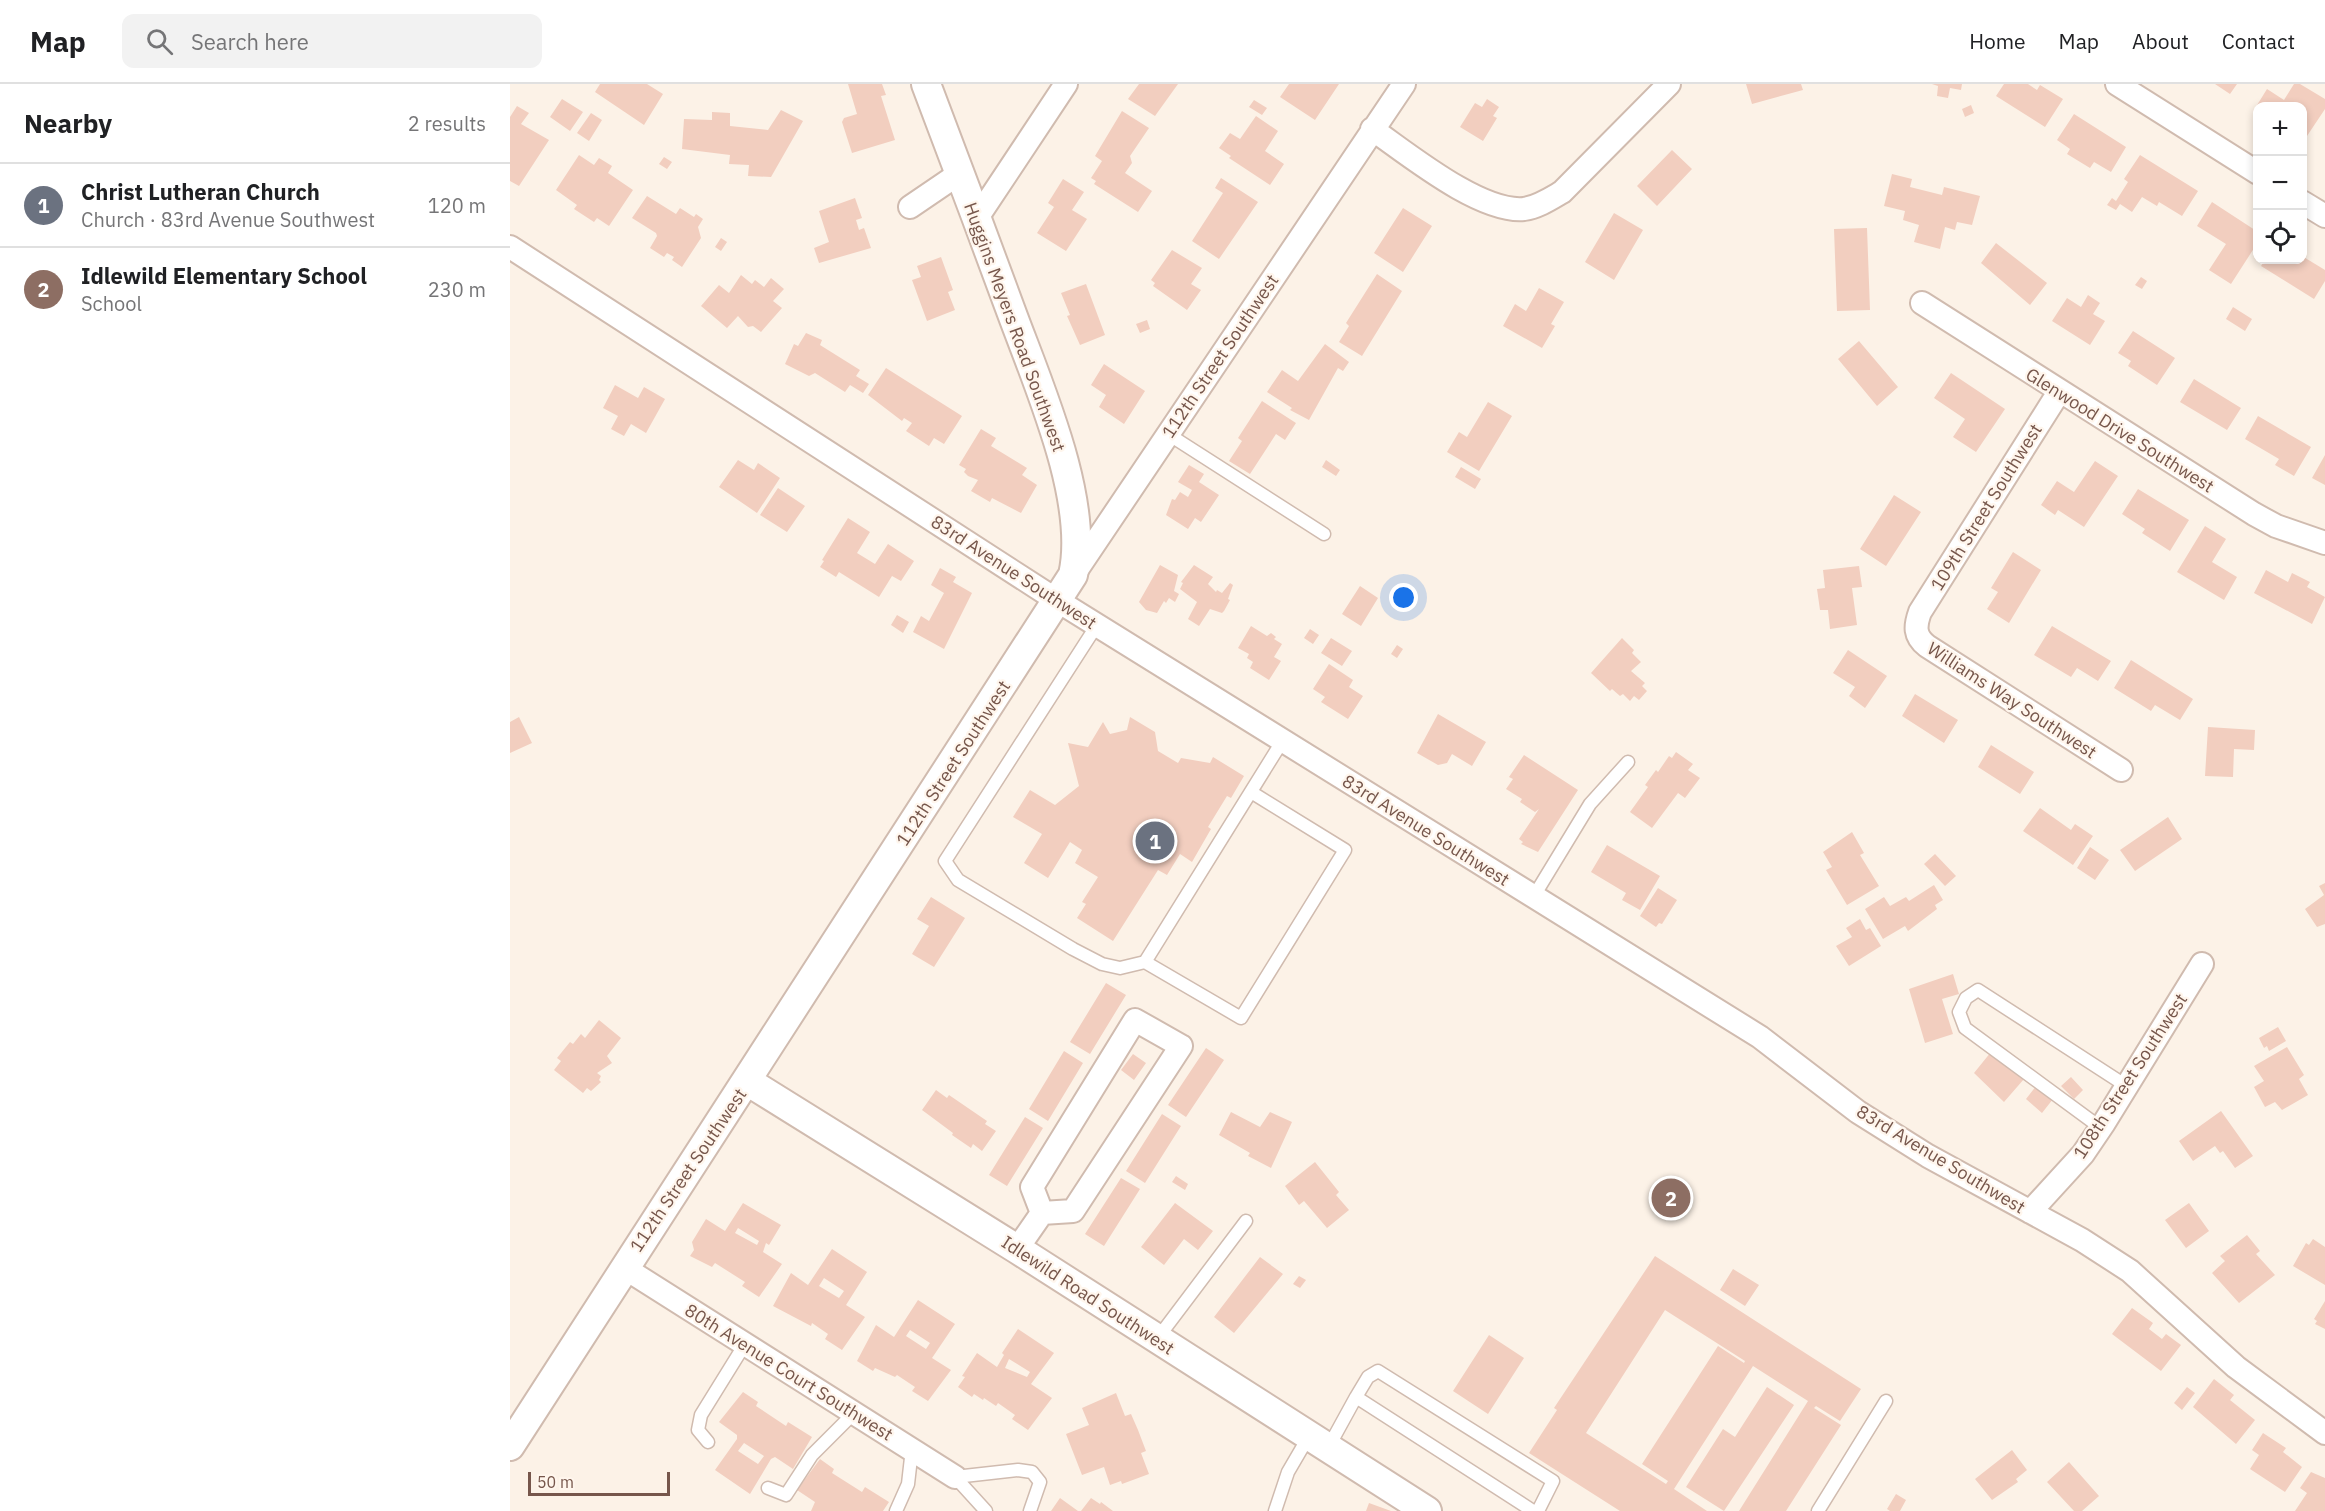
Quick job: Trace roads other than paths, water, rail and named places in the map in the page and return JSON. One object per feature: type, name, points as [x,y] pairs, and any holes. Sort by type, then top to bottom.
[{"type":"street","name":"Huggins Meyers Road Southwest","points":[[926,84],[957,175],[977,218],[1047,408],[1068,478],[1077,545],[1073,575]]},
{"type":"street","points":[[977,218],[1066,84]]},
{"type":"street","name":"112th Street Southwest","points":[[510,1446],[623,1267],[747,1081],[1073,575],[1404,84]]},
{"type":"street","points":[[1372,129],[1466,192],[1491,204],[1509,209],[1526,209],[1543,203],[1562,192],[1669,84]]},
{"type":"street","points":[[2117,84],[2253,170]]},
{"type":"street","points":[[910,207],[957,175]]},
{"type":"street","points":[[2307,205],[2325,216]]},
{"type":"street","name":"83rd Avenue Southwest","points":[[510,247],[1058,601],[1760,1037],[1868,1118],[1928,1156],[2082,1239],[2130,1270],[2236,1367],[2325,1433]]},
{"type":"street","name":"Glenwood Drive Southwest","points":[[1922,303],[2254,514],[2276,526],[2325,543]]},
{"type":"street","name":"109th Street Southwest","points":[[1916,623],[1920,612],[2059,392]]},
{"type":"street","name":"Williams Way Southwest","points":[[1916,623],[1917,635],[1927,646],[2121,770]]},
{"type":"street","name":"108th Street Southwest","points":[[2030,1212],[2083,1154],[2128,1087],[2202,964]]},
{"type":"street","points":[[1135,1020],[1181,1046],[1073,1211],[1042,1213],[1032,1187],[1135,1020]]},
{"type":"street","name":"Idlewild Road Southwest","points":[[747,1081],[1017,1249],[1427,1511]]},
{"type":"street","points":[[1017,1249],[1042,1213]]},
{"type":"street","name":"80th Avenue Court Southwest","points":[[623,1267],[955,1477]]},
{"type":"lane","points":[[1168,434],[1324,534]]},
{"type":"lane","points":[[1097,625],[945,861],[958,880],[1102,964],[1120,968],[1145,962],[1241,1018],[1345,850],[1251,792]]},
{"type":"lane","points":[[1145,962],[1282,740]]},
{"type":"lane","points":[[1534,896],[1590,804],[1628,762]]},
{"type":"lane","points":[[2101,1128],[1965,1028],[1959,1012],[1966,998],[1978,990],[2128,1087]]},
{"type":"lane","points":[[1157,1339],[1246,1221]]},
{"type":"lane","points":[[708,1442],[698,1430],[701,1415],[745,1344]]},
{"type":"lane","points":[[1275,1511],[1288,1472],[1356,1398],[1368,1377],[1378,1371],[1553,1480],[1538,1511]]},
{"type":"lane","points":[[1356,1398],[1533,1511]]},
{"type":"lane","points":[[1818,1511],[1886,1401]]},
{"type":"lane","points":[[768,1488],[786,1495],[812,1455],[854,1413]]},
{"type":"lane","points":[[896,1511],[908,1484],[912,1449]]},
{"type":"lane","points":[[955,1477],[1018,1470],[1032,1472],[1040,1482],[1030,1511]]},
{"type":"lane","points":[[955,1477],[986,1511]]},
{"type":"place","name":"Christ Lutheran Church","points":[[1155,841]]},
{"type":"place","name":"Idlewild Elementary School","points":[[1671,1198]]}]
